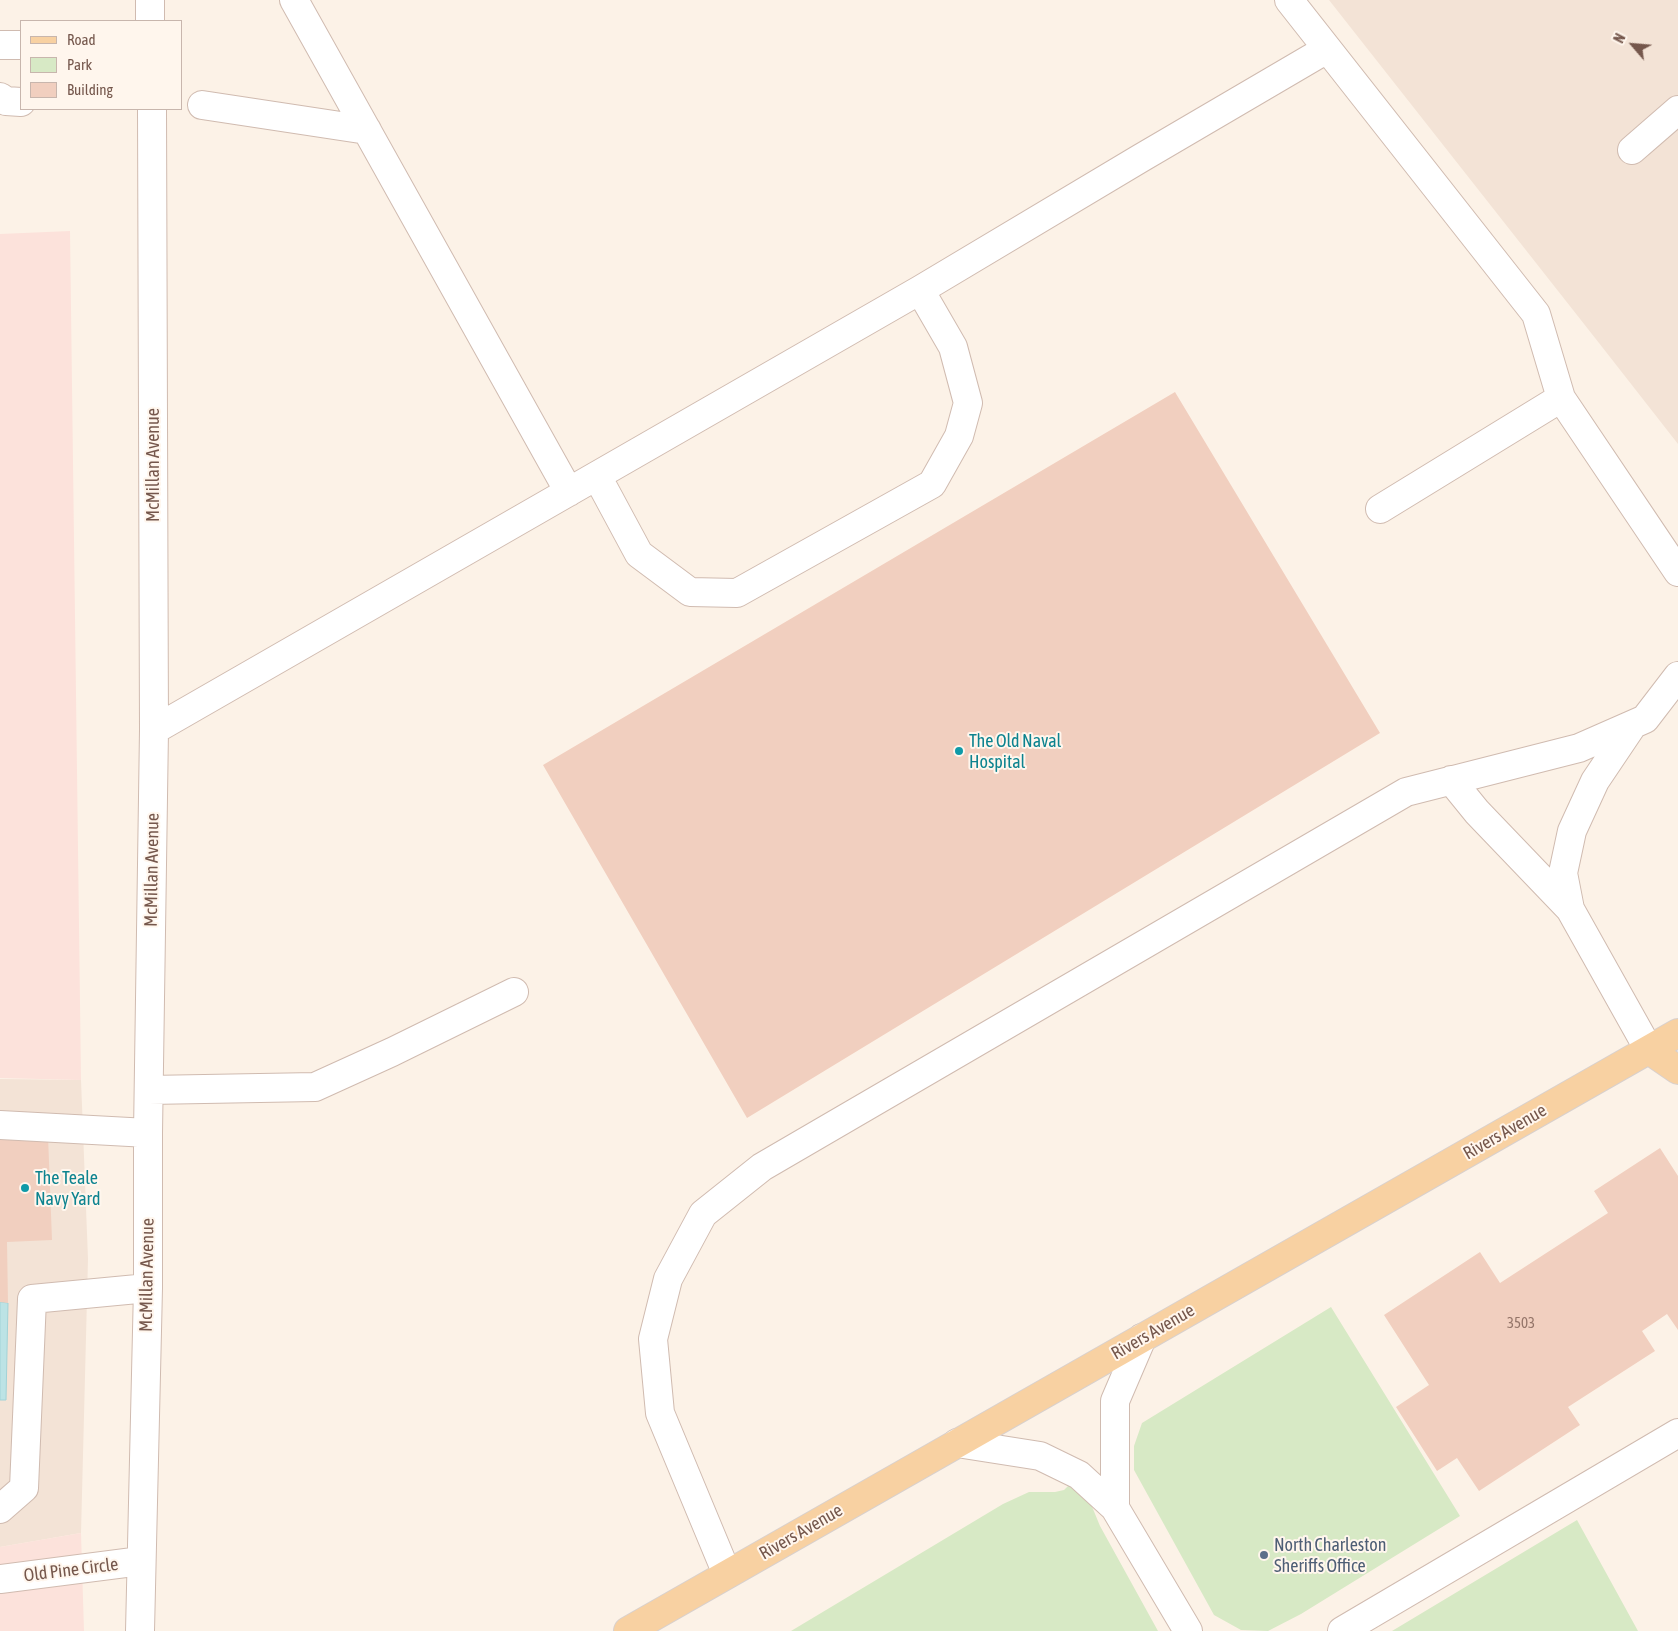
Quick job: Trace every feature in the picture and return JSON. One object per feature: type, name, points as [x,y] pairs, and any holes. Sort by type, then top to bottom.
[{"type":"main road","name":"Rivers Avenue","points":[[628,1631],[1678,1033]]},
{"type":"main road","points":[[1649,1050],[1678,1070]]},
{"type":"street","points":[[150,0],[150,20]]},
{"type":"street","points":[[294,0],[569,492]]},
{"type":"street","points":[[1289,0],[1536,314],[1561,398],[1678,572]]},
{"type":"street","points":[[0,45],[20,45]]},
{"type":"street","points":[[154,730],[920,290],[1327,49]]},
{"type":"street","points":[[0,97],[6,101],[20,102]]},
{"type":"street","points":[[202,105],[367,130]]},
{"type":"street","name":"McMillan Avenue","points":[[140,1631],[148,1288],[148,1133],[154,730],[152,110]]},
{"type":"street","points":[[1632,150],[1678,110]]},
{"type":"street","points":[[597,476],[639,554],[690,592],[737,593],[932,484],[959,436],[968,403],[953,347],[920,290]]},
{"type":"street","points":[[1380,509],[1561,398]]},
{"type":"street","points":[[727,1574],[660,1413],[653,1339],[668,1279],[703,1214],[762,1167],[1406,792],[1579,748],[1645,719],[1678,676]]},
{"type":"street","points":[[1570,909],[1563,873],[1572,831],[1595,781],[1633,724]]},
{"type":"street","points":[[1451,780],[1477,812],[1570,909],[1649,1050]]},
{"type":"street","points":[[149,1090],[315,1087],[392,1052],[514,992]]},
{"type":"street","points":[[0,1125],[148,1133]]},
{"type":"street","points":[[0,1509],[24,1488],[32,1299],[148,1288]]},
{"type":"street","points":[[1114,1508],[1115,1400],[1142,1338]]},
{"type":"street","points":[[1342,1631],[1678,1433]]},
{"type":"street","points":[[957,1443],[1040,1456],[1079,1475],[1114,1508],[1188,1631]]},
{"type":"street","name":"Old Pine Circle","points":[[0,1580],[142,1562]]},
{"type":"shaded area","points":[[1329,0],[1678,0],[1678,444],[1599,343]]},
{"type":"shaded area","points":[[70,231],[81,1080],[0,1078],[0,234]]},
{"type":"shaded area","name":"The Teale Navy Yard","points":[[0,1079],[81,1080],[88,1259],[81,1533],[0,1547]]},
{"type":"shaded area","points":[[81,1533],[84,1631],[0,1631],[0,1547]]},
{"type":"green space","points":[[1331,1307],[1460,1516],[1301,1614],[1268,1631],[1241,1630],[1214,1615],[1134,1470],[1134,1446],[1142,1423]]},
{"type":"green space","points":[[1079,1475],[1100,1526],[1158,1631],[791,1631],[1003,1504],[1029,1492],[1064,1490]]},
{"type":"green space","points":[[1577,1520],[1638,1631],[1392,1631]]},
{"type":"water","points":[[0,1302],[8,1303],[6,1400],[0,1400]]},
{"type":"building","name":"The Old Naval Hospital","points":[[1175,392],[1380,733],[747,1118],[543,765]]},
{"type":"building","name":"The Teale Navy Yard","points":[[0,1136],[48,1136],[52,1240],[7,1242],[8,1303],[0,1302]]},
{"type":"building","points":[[1660,1148],[1678,1176],[1678,1330],[1667,1314],[1642,1331],[1655,1351],[1568,1407],[1580,1425],[1479,1491],[1457,1458],[1437,1471],[1396,1407],[1429,1385],[1384,1315],[1480,1252],[1500,1283],[1608,1213],[1594,1191]]},
{"type":"place","name":"The Old Naval Hospital","points":[[959,751]]},
{"type":"place","name":"The Teale Navy Yard","points":[[25,1188]]},
{"type":"place","name":"North Charleston Sheriffs Office","points":[[1264,1555]]}]
